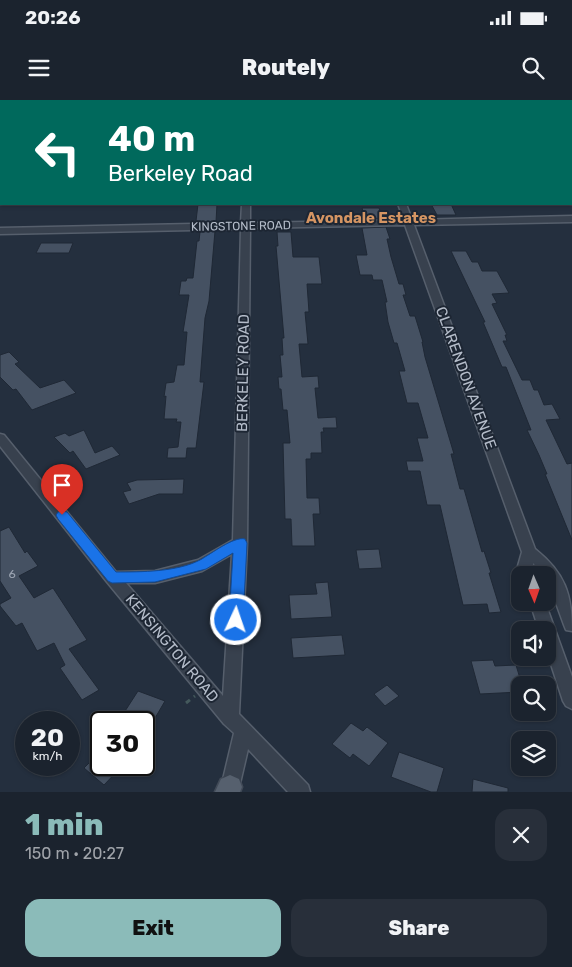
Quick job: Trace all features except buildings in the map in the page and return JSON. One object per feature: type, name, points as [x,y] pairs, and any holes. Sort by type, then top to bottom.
[{"type":"street","name":"BERKELEY ROAD","points":[[230,718],[240,543],[246,205]]},
{"type":"street","name":"CLARENDON AVENUE","points":[[402,205],[529,552],[545,565],[555,580],[572,625]]},
{"type":"street","name":"KINGSTONE ROAD","points":[[0,231],[572,219]]},
{"type":"street","name":"KENSINGTON ROAD","points":[[0,438],[112,578],[230,718],[301,792]]},
{"type":"street","points":[[112,578],[155,577],[202,566],[240,543]]},
{"type":"street","name":"CLARENDON AVENUE","points":[[525,566],[529,552]]},
{"type":"street","points":[[556,656],[572,701]]},
{"type":"street","points":[[229,790],[243,732]]},
{"type":"district","name":"Avondale Estates","points":[[371,218]]},
{"type":"route","points":[[62,515],[112,578],[155,577],[202,566],[240,543],[236,620]]}]
